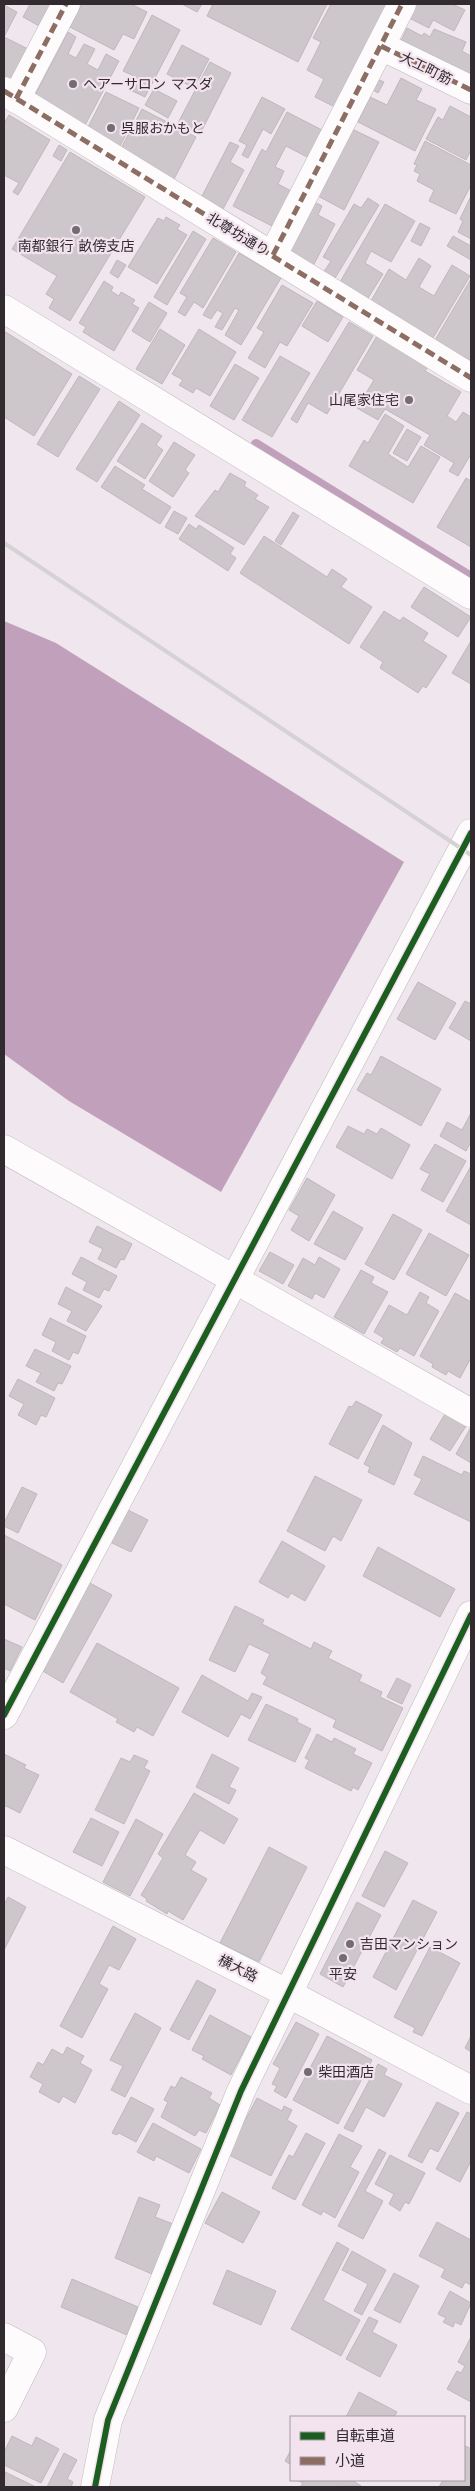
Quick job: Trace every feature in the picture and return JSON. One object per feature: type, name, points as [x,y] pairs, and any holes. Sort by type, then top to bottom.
[{"type":"street","points":[[10,95],[66,4]]},
{"type":"street","points":[[273,255],[402,4]]},
{"type":"street","name":"大工町筋","points":[[381,46],[471,90]]},
{"type":"street","name":"北尊坊通り","points":[[10,95],[471,378]]},
{"type":"street","points":[[4,309],[471,595]]},
{"type":"street","points":[[4,1715],[471,833]]},
{"type":"street","points":[[4,1149],[471,1413]]},
{"type":"street","points":[[95,2487],[108,2420],[241,2092],[287,1993],[471,1615]]},
{"type":"street","name":"横大路","points":[[4,1850],[287,1993],[471,2090]]},
{"type":"street","points":[[4,2337],[32,2352],[4,2408]]},
{"type":"shaded area","points":[[4,621],[56,643],[404,862],[221,1192],[69,1101],[4,1054]]},
{"type":"building","points":[[30,4],[53,4],[41,27],[23,17]]},
{"type":"building","points":[[82,4],[131,4],[147,12],[134,39],[123,34],[114,50],[70,27]]},
{"type":"building","points":[[182,4],[202,4],[197,12]]},
{"type":"building","points":[[213,4],[327,4],[298,62],[207,16]]},
{"type":"building","points":[[331,4],[389,4],[335,107],[315,97],[324,79],[307,70],[321,42],[313,38]]},
{"type":"building","points":[[416,4],[452,4],[465,10],[454,31],[433,20],[429,28],[409,18]]},
{"type":"building","points":[[4,5],[17,12],[4,37]]},
{"type":"building","points":[[152,15],[180,30],[145,97],[130,90],[136,77],[123,71]]},
{"type":"building","points":[[407,28],[422,36],[424,33],[430,37],[434,29],[466,42],[462,51],[471,56],[471,79],[400,43]]},
{"type":"building","name":"ヘアーサロン マスダ","points":[[68,32],[76,37],[68,54],[76,58],[84,44],[95,49],[87,64],[98,70],[106,54],[119,61],[84,127],[33,99]]},
{"type":"building","points":[[4,37],[28,49],[11,82],[4,78]]},
{"type":"building","points":[[182,45],[209,59],[194,88],[167,74]]},
{"type":"building","points":[[210,62],[231,73],[200,134],[178,123]]},
{"type":"building","points":[[401,78],[422,89],[416,100],[436,109],[415,151],[358,122],[370,97],[387,105]]},
{"type":"building","points":[[379,80],[384,82],[378,93],[373,90]]},
{"type":"building","points":[[154,89],[177,101],[168,118],[145,105]]},
{"type":"building","points":[[106,92],[139,108],[119,148],[86,131]]},
{"type":"building","points":[[262,97],[285,109],[271,134],[263,129],[248,158],[242,155],[247,145],[239,141]]},
{"type":"building","points":[[450,106],[471,117],[471,150],[466,160],[426,139],[438,117],[443,120]]},
{"type":"building","points":[[142,109],[196,137],[174,179],[120,150]]},
{"type":"building","points":[[287,112],[324,131],[309,158],[286,146],[275,167],[284,171],[278,184],[293,192],[274,227],[233,206],[262,149],[266,152]]},
{"type":"building","points":[[9,115],[50,140],[18,195],[13,192],[19,183],[4,175],[4,123]]},
{"type":"building","points":[[352,129],[379,142],[344,210],[318,196]]},
{"type":"building","points":[[425,141],[471,165],[471,185],[456,214],[429,201],[434,190],[417,181],[420,174],[414,171],[417,165],[414,164]]},
{"type":"building","points":[[230,142],[239,146],[230,162],[244,170],[223,209],[201,198]]},
{"type":"building","points":[[59,145],[67,150],[61,161],[53,156]]},
{"type":"building","points":[[70,152],[145,197],[70,321],[49,308],[54,299],[46,294],[57,276],[12,249]]},
{"type":"building","points":[[471,196],[471,239],[458,232],[463,221],[460,219]]},
{"type":"building","points":[[368,198],[379,205],[334,280],[323,273],[331,261],[323,257],[354,204],[361,208]]},
{"type":"building","points":[[314,202],[322,206],[318,215],[335,224],[313,266],[288,253]]},
{"type":"building","points":[[385,204],[415,221],[391,262],[371,251],[365,263],[383,274],[368,298],[340,282]]},
{"type":"building","points":[[166,217],[180,225],[177,229],[187,235],[157,284],[128,267],[158,218],[164,221]]},
{"type":"building","points":[[420,223],[430,228],[421,246],[411,241]]},
{"type":"building","points":[[193,231],[206,239],[167,305],[154,297]]},
{"type":"building","points":[[453,236],[471,246],[471,260],[447,246]]},
{"type":"building","points":[[213,238],[236,252],[203,308],[194,302],[185,316],[178,312],[187,297],[180,293]]},
{"type":"building","points":[[239,253],[281,278],[241,345],[225,335],[239,310],[235,308],[222,330],[215,327],[223,313],[217,310],[211,319],[203,315]]},
{"type":"building","points":[[419,258],[431,266],[419,287],[434,296],[452,265],[470,276],[433,338],[371,301],[389,269],[406,280]]},
{"type":"building","points":[[117,260],[126,265],[118,278],[110,273]]},
{"type":"building","points":[[471,279],[471,361],[435,340]]},
{"type":"building","points":[[104,281],[113,287],[111,291],[119,296],[121,292],[135,300],[132,304],[139,308],[114,351],[83,332],[86,327],[79,323]]},
{"type":"building","points":[[282,285],[313,303],[287,346],[280,342],[265,368],[248,358],[264,332],[257,328]]},
{"type":"building","points":[[317,301],[343,317],[328,342],[302,326]]},
{"type":"building","points":[[149,302],[167,313],[150,342],[132,331]]},
{"type":"building","points":[[349,322],[373,336],[327,414],[308,403],[297,423],[291,419]]},
{"type":"building","points":[[160,329],[185,345],[162,384],[136,369]]},
{"type":"building","points":[[199,329],[236,352],[210,396],[196,388],[193,393],[179,385],[183,380],[172,374]]},
{"type":"building","points":[[4,331],[72,374],[34,436],[4,417]]},
{"type":"building","name":"山尾家住宅","points":[[377,336],[428,367],[425,371],[461,392],[447,416],[456,422],[463,412],[471,417],[471,454],[458,476],[449,471],[454,463],[424,445],[430,435],[385,409],[378,420],[357,408],[374,380],[357,370]]},
{"type":"building","points":[[280,356],[310,373],[272,437],[242,420]]},
{"type":"building","points":[[235,364],[259,378],[234,420],[210,406]]},
{"type":"building","points":[[79,376],[100,389],[58,457],[37,444]]},
{"type":"building","points":[[119,401],[140,415],[97,482],[76,469]]},
{"type":"building","points":[[385,414],[404,426],[388,454],[408,467],[421,446],[440,457],[413,503],[349,466],[364,440],[368,443]]},
{"type":"building","points":[[142,423],[162,436],[156,445],[163,450],[145,479],[117,461]]},
{"type":"building","points":[[407,429],[421,437],[407,461],[393,453]]},
{"type":"building","points":[[174,442],[195,455],[185,470],[189,473],[173,497],[149,481]]},
{"type":"building","points":[[115,466],[145,485],[142,489],[171,507],[160,524],[101,487]]},
{"type":"building","points":[[230,473],[246,482],[244,486],[258,495],[255,499],[269,507],[244,545],[195,516],[215,490],[218,492]]},
{"type":"building","points":[[466,478],[471,481],[471,547],[437,527]]},
{"type":"building","points":[[174,511],[187,518],[178,534],[165,527]]},
{"type":"building","points":[[293,512],[299,516],[281,545],[275,541]]},
{"type":"building","points":[[189,524],[196,529],[199,525],[234,548],[230,554],[236,558],[228,571],[179,539]]},
{"type":"building","points":[[264,536],[327,577],[332,569],[347,579],[341,587],[372,607],[349,644],[240,573]]},
{"type":"building","points":[[424,587],[471,617],[458,637],[411,607]]},
{"type":"building","points":[[384,611],[400,621],[403,617],[428,633],[423,641],[447,656],[426,688],[423,686],[418,693],[380,668],[383,662],[360,647]]},
{"type":"building","points":[[471,641],[471,684],[452,673]]},
{"type":"building","points":[[418,982],[456,1003],[435,1040],[397,1019]]},
{"type":"building","points":[[465,1001],[471,1004],[471,1041],[449,1028]]},
{"type":"building","points":[[381,1056],[441,1089],[421,1126],[357,1090],[367,1073],[371,1075]]},
{"type":"building","points":[[471,1113],[471,1142],[466,1151],[440,1136],[447,1122],[462,1130]]},
{"type":"building","points":[[348,1126],[364,1134],[367,1129],[377,1134],[381,1128],[410,1145],[392,1179],[336,1147]]},
{"type":"building","points":[[435,1144],[466,1161],[443,1202],[421,1190],[430,1174],[420,1169]]},
{"type":"building","points":[[471,1166],[471,1225],[446,1211]]},
{"type":"building","points":[[307,1178],[335,1195],[309,1241],[291,1230],[299,1216],[289,1210]]},
{"type":"building","points":[[333,1211],[363,1228],[345,1260],[314,1244]]},
{"type":"building","points":[[393,1214],[422,1230],[394,1280],[365,1264]]},
{"type":"building","points":[[97,1226],[132,1244],[124,1260],[121,1259],[116,1268],[98,1259],[103,1249],[89,1242]]},
{"type":"building","points":[[429,1233],[469,1255],[446,1296],[406,1274]]},
{"type":"building","points":[[270,1252],[294,1265],[283,1284],[259,1271]]},
{"type":"building","points":[[81,1257],[117,1276],[109,1291],[104,1289],[99,1298],[83,1290],[87,1282],[72,1274]]},
{"type":"building","points":[[319,1257],[340,1269],[324,1298],[315,1293],[312,1299],[288,1286],[303,1258],[315,1265]]},
{"type":"building","points":[[361,1270],[374,1277],[371,1283],[388,1292],[364,1334],[334,1317]]},
{"type":"building","points":[[66,1287],[102,1306],[86,1331],[67,1321],[72,1311],[58,1304]]},
{"type":"building","points":[[420,1292],[429,1297],[426,1303],[439,1311],[414,1356],[400,1348],[397,1352],[381,1343],[384,1338],[374,1332],[389,1305],[407,1315]]},
{"type":"building","points":[[455,1293],[471,1302],[471,1358],[460,1378],[448,1371],[446,1375],[432,1367],[433,1364],[420,1356]]},
{"type":"building","points":[[50,1318],[86,1336],[78,1354],[73,1352],[69,1360],[52,1351],[56,1342],[42,1335]]},
{"type":"building","points":[[35,1349],[71,1366],[62,1384],[58,1383],[54,1391],[36,1382],[41,1373],[26,1366]]},
{"type":"building","points":[[18,1379],[55,1398],[46,1417],[41,1415],[36,1425],[18,1415],[24,1404],[9,1396]]},
{"type":"building","points":[[356,1401],[382,1415],[358,1459],[329,1444],[349,1406],[352,1407]]},
{"type":"building","points":[[445,1414],[466,1426],[450,1451],[430,1439]]},
{"type":"building","points":[[383,1425],[412,1443],[394,1485],[368,1472],[370,1467],[364,1464]]},
{"type":"building","points":[[471,1429],[471,1463],[456,1454]]},
{"type":"building","points":[[423,1456],[462,1475],[464,1471],[471,1474],[471,1522],[414,1494],[422,1479],[414,1475]]},
{"type":"building","points":[[315,1476],[362,1500],[341,1541],[333,1536],[325,1551],[287,1531]]},
{"type":"building","points":[[22,1487],[37,1494],[18,1533],[4,1526],[4,1523]]},
{"type":"building","points":[[126,1509],[148,1520],[131,1552],[110,1542]]},
{"type":"building","points":[[4,1535],[62,1565],[35,1620],[4,1604]]},
{"type":"building","points":[[282,1541],[325,1566],[305,1601],[291,1593],[288,1598],[259,1582]]},
{"type":"building","points":[[378,1547],[455,1589],[440,1617],[363,1576]]},
{"type":"building","points":[[90,1583],[112,1595],[63,1683],[41,1670]]},
{"type":"building","points":[[235,1606],[264,1620],[262,1624],[311,1649],[314,1642],[332,1651],[328,1658],[362,1675],[359,1681],[382,1692],[380,1697],[403,1708],[382,1751],[333,1727],[336,1720],[263,1684],[267,1677],[261,1673],[270,1654],[249,1644],[235,1672],[209,1660]]},
{"type":"building","points":[[4,1639],[22,1647],[10,1671],[4,1668]]},
{"type":"building","points":[[97,1643],[179,1688],[153,1736],[137,1727],[134,1732],[116,1722],[118,1719],[70,1692]]},
{"type":"building","points":[[202,1675],[248,1701],[252,1693],[262,1697],[250,1719],[241,1714],[228,1737],[182,1712]]},
{"type":"building","points":[[397,1678],[411,1685],[402,1704],[387,1697]]},
{"type":"building","points":[[266,1704],[298,1719],[297,1722],[311,1729],[295,1762],[248,1740]]},
{"type":"building","points":[[317,1734],[332,1742],[334,1738],[356,1749],[353,1754],[372,1763],[358,1790],[353,1787],[351,1791],[305,1768],[309,1760],[305,1758]]},
{"type":"building","points":[[4,1754],[26,1765],[24,1768],[39,1775],[20,1813],[6,1806],[4,1807]]},
{"type":"building","points":[[212,1754],[239,1768],[229,1787],[236,1790],[229,1804],[196,1787]]},
{"type":"building","points":[[134,1755],[148,1761],[144,1768],[150,1771],[124,1824],[95,1810],[121,1758],[130,1762]]},
{"type":"building","points":[[194,1793],[238,1819],[224,1844],[200,1830],[185,1855],[196,1862],[191,1870],[207,1879],[183,1920],[168,1911],[167,1914],[146,1901],[147,1899],[141,1895],[163,1858],[158,1854]]},
{"type":"building","points":[[91,1818],[119,1832],[102,1866],[73,1852]]},
{"type":"building","points":[[136,1819],[163,1834],[130,1896],[103,1882]]},
{"type":"building","points":[[269,1847],[307,1867],[259,1962],[220,1943]]},
{"type":"building","points":[[385,1851],[408,1863],[384,1907],[362,1896]]},
{"type":"building","points":[[8,1897],[26,1907],[4,1950],[4,1905]]},
{"type":"building","points":[[413,1900],[437,1912],[396,1990],[373,1977]]},
{"type":"building","name":"吉田マンション","points":[[357,1902],[381,1915],[343,1987],[320,1974]]},
{"type":"building","points":[[113,1926],[136,1939],[119,1970],[109,1965],[99,1984],[108,1989],[82,2038],[60,2026]]},
{"type":"building","points":[[430,1947],[460,1963],[422,2036],[413,2032],[415,2028],[394,2017]]},
{"type":"building","points":[[197,1980],[216,1990],[189,2040],[170,2030]]},
{"type":"building","points":[[135,2013],[161,2028],[125,2097],[111,2090],[123,2066],[110,2060]]},
{"type":"building","points":[[210,2015],[251,2037],[231,2075],[202,2059],[204,2056],[192,2050]]},
{"type":"building","points":[[296,2022],[319,2034],[286,2098],[274,2091],[277,2086],[272,2084],[280,2068],[273,2064]]},
{"type":"building","points":[[327,2036],[372,2060],[338,2124],[293,2100]]},
{"type":"building","points":[[471,2036],[471,2052],[465,2048]]},
{"type":"building","points":[[67,2047],[84,2056],[80,2063],[92,2070],[75,2103],[63,2096],[59,2103],[39,2092],[43,2084],[30,2077],[38,2062],[43,2065],[52,2049],[63,2055]]},
{"type":"building","points":[[378,2064],[387,2069],[384,2075],[402,2084],[384,2117],[366,2107],[353,2132],[344,2128]]},
{"type":"building","points":[[181,2077],[212,2093],[209,2098],[220,2105],[206,2133],[199,2130],[195,2136],[161,2117],[168,2102],[164,2100],[171,2086],[175,2088]]},
{"type":"building","points":[[131,2097],[154,2109],[136,2142],[119,2133],[117,2135],[112,2133]]},
{"type":"building","points":[[257,2098],[282,2111],[284,2106],[292,2110],[287,2120],[297,2126],[271,2176],[227,2154]]},
{"type":"building","points":[[437,2102],[459,2113],[438,2152],[430,2148],[422,2163],[408,2156]]},
{"type":"building","points":[[467,2112],[471,2114],[471,2161],[460,2182],[436,2169]]},
{"type":"building","points":[[153,2123],[201,2149],[189,2173],[156,2156],[154,2161],[137,2152]]},
{"type":"building","points":[[306,2133],[325,2143],[295,2200],[272,2188],[289,2155],[293,2157]]},
{"type":"building","points":[[339,2134],[362,2146],[350,2167],[359,2172],[335,2218],[323,2211],[321,2215],[302,2205]]},
{"type":"building","points":[[379,2149],[386,2153],[365,2191],[383,2201],[363,2239],[338,2226]]},
{"type":"building","points":[[390,2155],[425,2173],[409,2204],[405,2202],[400,2211],[389,2204],[394,2194],[375,2184]]},
{"type":"building","points":[[222,2192],[260,2212],[243,2243],[205,2223]]},
{"type":"building","points":[[139,2197],[160,2205],[155,2217],[173,2224],[152,2274],[115,2258]]},
{"type":"building","points":[[437,2222],[471,2240],[471,2285],[465,2282],[462,2288],[441,2277],[445,2269],[419,2256]]},
{"type":"building","points":[[337,2242],[349,2249],[323,2300],[360,2320],[341,2356],[291,2329]]},
{"type":"building","points":[[352,2251],[386,2270],[362,2315],[354,2311],[368,2284],[342,2270]]},
{"type":"building","points":[[227,2270],[276,2291],[261,2325],[213,2304]]},
{"type":"building","points":[[394,2273],[419,2286],[400,2323],[374,2310]]},
{"type":"building","points":[[72,2279],[138,2307],[127,2335],[61,2307]]},
{"type":"building","points":[[450,2291],[471,2303],[461,2325],[455,2322],[453,2327],[443,2322],[446,2318],[438,2314]]},
{"type":"building","points":[[369,2317],[378,2321],[372,2332],[397,2345],[380,2377],[346,2359]]},
{"type":"building","points":[[471,2337],[471,2402],[447,2389],[457,2371],[461,2373],[465,2366],[458,2362]]},
{"type":"building","points":[[359,2392],[397,2412],[395,2416],[347,2416]]},
{"type":"building","points":[[12,2436],[32,2446],[36,2437],[59,2449],[41,2483],[4,2465],[4,2452]]},
{"type":"building","points":[[465,2446],[471,2449],[471,2487],[439,2487],[442,2481],[465,2481]]},
{"type":"building","points":[[290,2452],[290,2464],[285,2461]]},
{"type":"building","points":[[64,2453],[77,2460],[67,2479],[73,2482],[71,2487],[47,2487]]},
{"type":"building","points":[[5,2472],[36,2487],[4,2487]]},
{"type":"building","points":[[299,2481],[354,2481],[361,2486],[300,2487],[303,2483]]},
{"type":"waterway","points":[[256,444],[471,577]]},
{"type":"railway","points":[[4,543],[471,855]]},
{"type":"marked path","points":[[16,99],[66,4]]},
{"type":"marked path","points":[[273,255],[402,4]]},
{"type":"marked path","points":[[381,46],[471,90]]},
{"type":"marked path","points":[[4,91],[471,378]]},
{"type":"cycle path","points":[[4,1715],[471,833]]},
{"type":"cycle path","points":[[95,2487],[108,2420],[241,2091],[471,1615]]},
{"type":"place","name":"ヘアーサロン マスダ","points":[[73,84]]},
{"type":"place","name":"呉服おかもと","points":[[111,128]]},
{"type":"place","name":"南都銀行 畝傍支店","points":[[76,230]]},
{"type":"place","name":"山尾家住宅","points":[[409,400]]},
{"type":"place","name":"吉田マンション","points":[[350,1944]]},
{"type":"place","name":"平安","points":[[343,1958]]},
{"type":"place","name":"柴田酒店","points":[[308,2072]]}]
